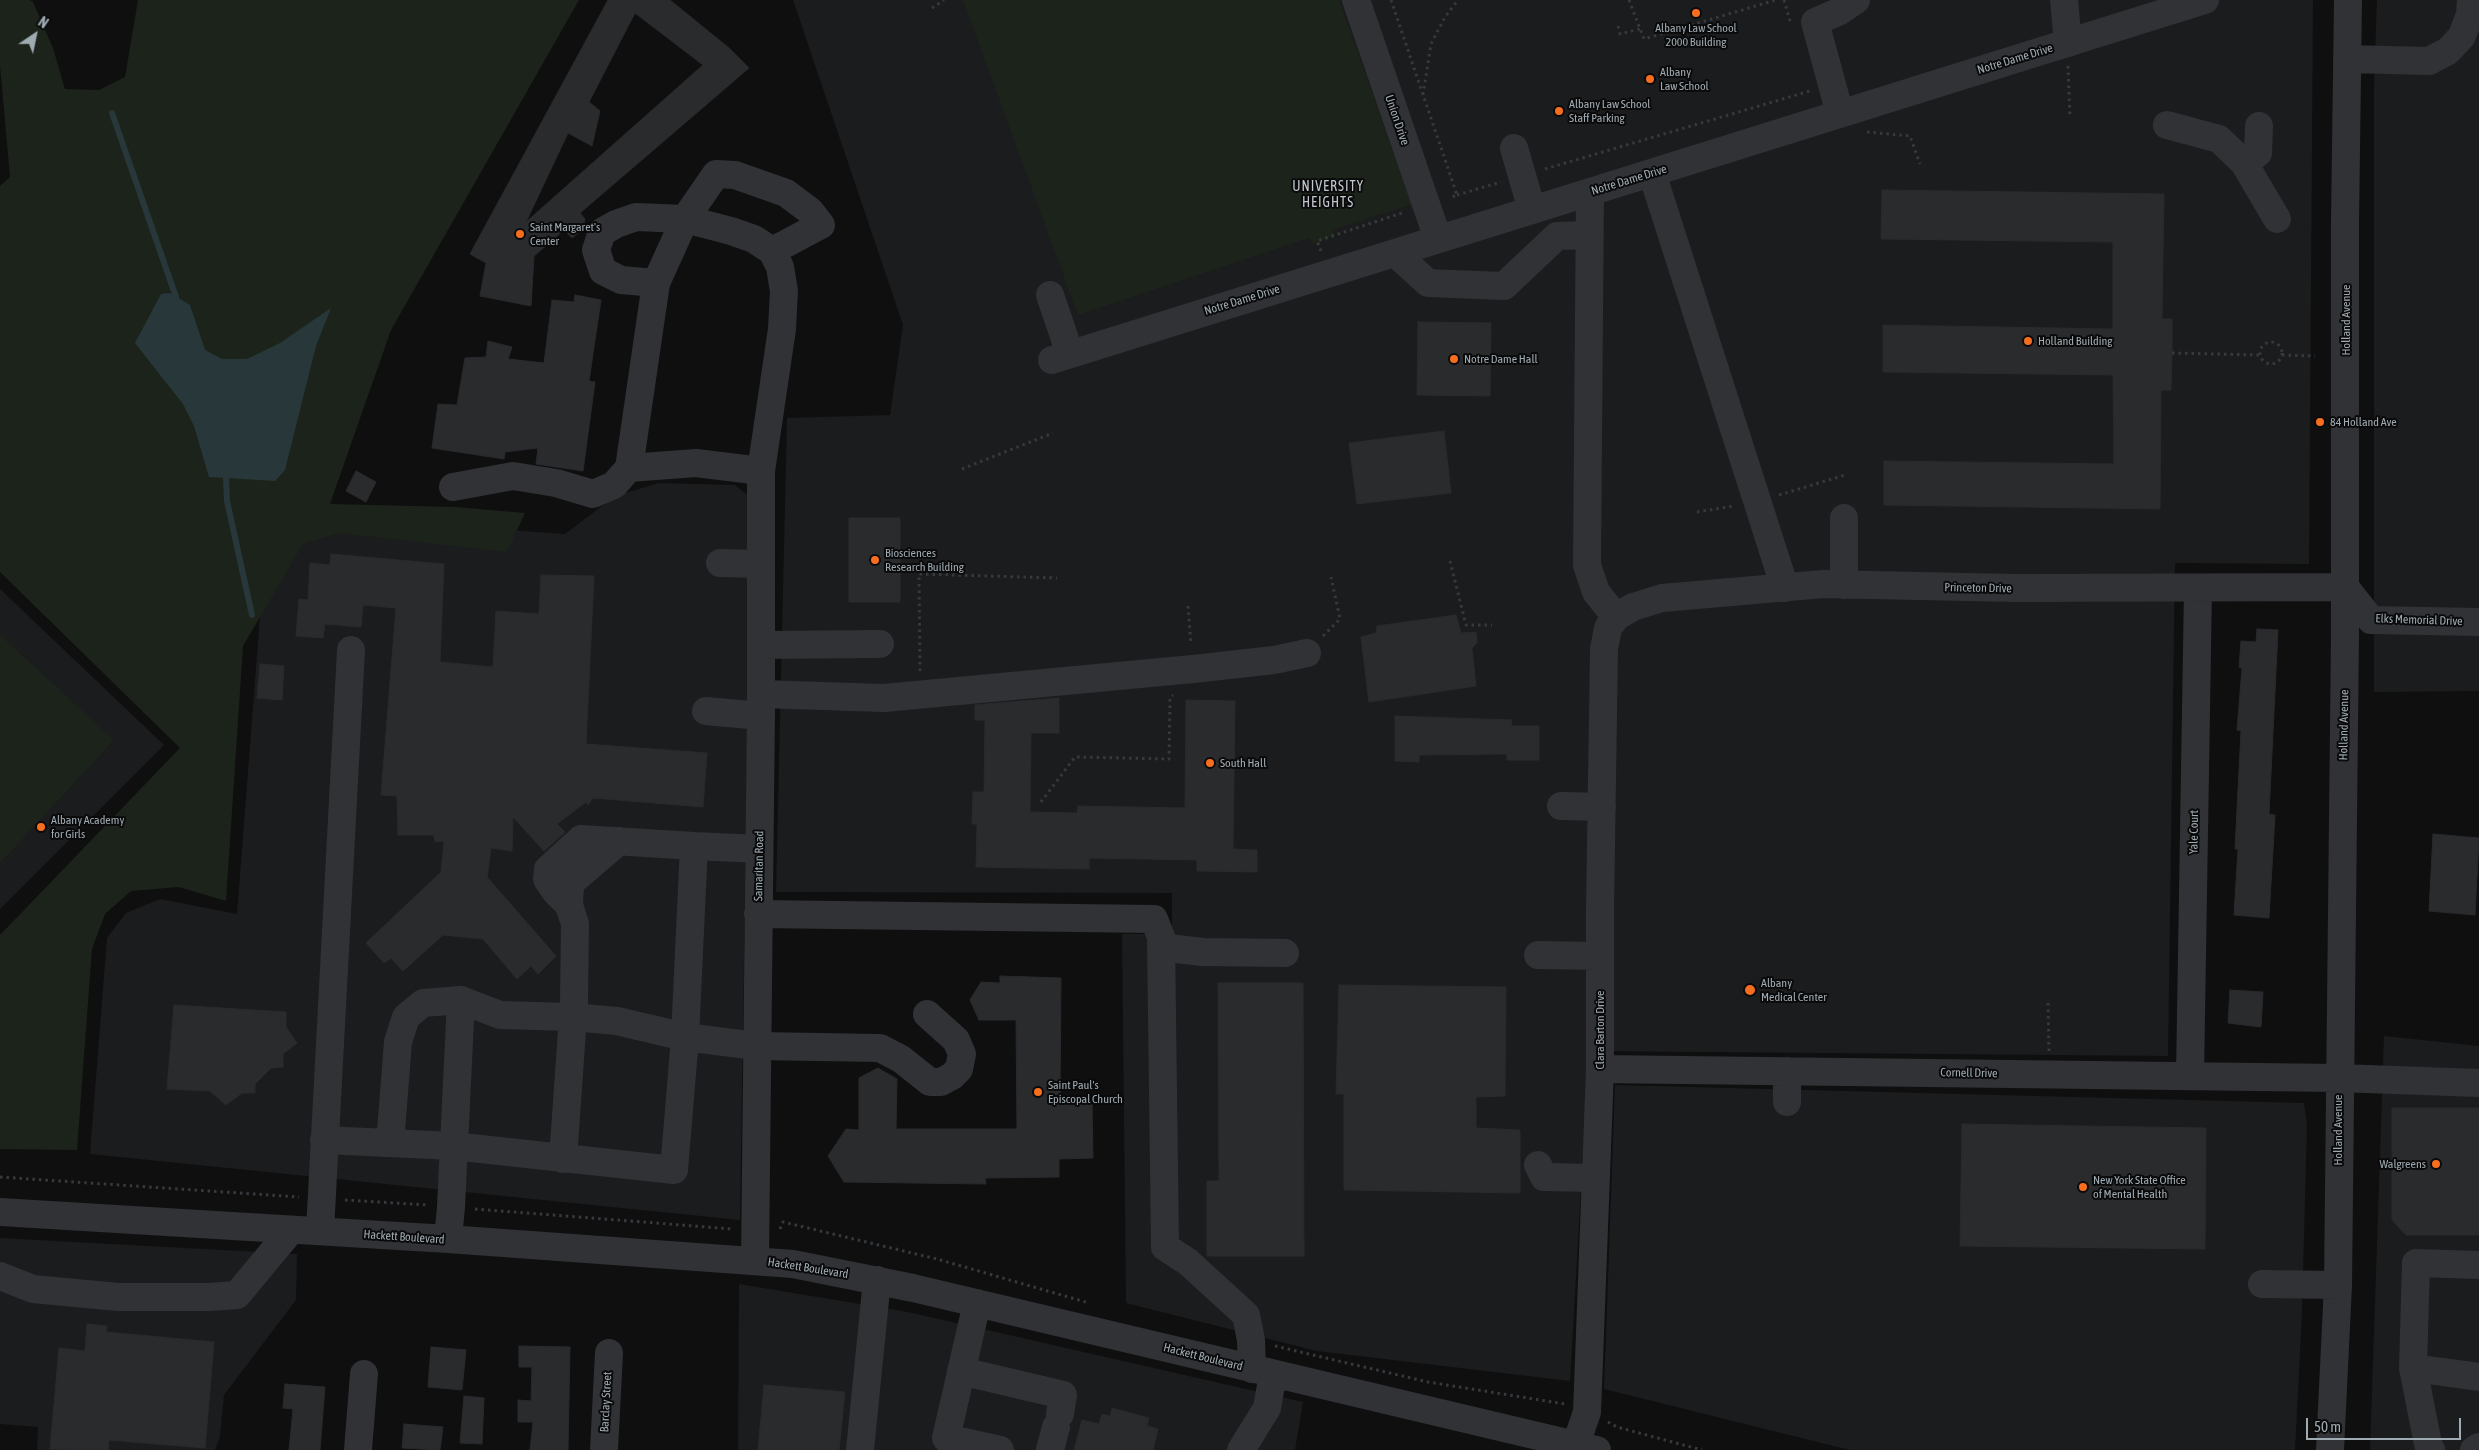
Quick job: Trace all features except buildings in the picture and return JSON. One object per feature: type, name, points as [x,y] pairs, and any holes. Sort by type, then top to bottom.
[{"type":"street","name":"Union Drive","points":[[1356,0],[1438,239]]},
{"type":"street","points":[[1840,114],[1815,22],[1838,12],[1856,0]]},
{"type":"street","points":[[2064,0],[2068,43]]},
{"type":"street","name":"Notre Dame Drive","points":[[1050,295],[1061,357],[2206,0]]},
{"type":"street","name":"Holland Avenue","points":[[2330,1450],[2338,1285],[2345,587],[2348,0]]},
{"type":"street","points":[[2347,59],[2428,61],[2448,51],[2462,36],[2474,11]]},
{"type":"street","points":[[2167,125],[2219,139],[2244,163],[2277,219]]},
{"type":"street","points":[[2244,163],[2258,153],[2259,126]]},
{"type":"street","points":[[1514,148],[1532,210]]},
{"type":"street","points":[[1652,173],[1785,588]]},
{"type":"street","points":[[453,487],[513,476],[556,483],[593,494],[614,486],[629,468],[656,283],[685,219],[716,174],[735,175],[786,193],[810,211],[821,225],[772,251],[754,239],[685,219],[636,217],[616,224],[602,232],[596,250],[603,271],[621,280],[656,283]]},
{"type":"street","points":[[1590,192],[1588,235],[1587,565],[1596,592],[1616,617]]},
{"type":"street","points":[[1394,253],[1428,283],[1504,286],[1557,236],[1588,235]]},
{"type":"street","name":"Samaritan Road","points":[[755,1261],[762,645],[761,471],[782,329],[784,290],[780,267],[772,251]]},
{"type":"street","points":[[629,468],[696,463],[761,471]]},
{"type":"street","points":[[1844,518],[1844,585]]},
{"type":"street","points":[[720,562],[761,564]]},
{"type":"street","name":"Princeton Drive","points":[[1616,617],[1633,607],[1662,598],[1844,585],[2016,588],[2345,587]]},
{"type":"street","name":"Elks Memorial Drive","points":[[2345,587],[2371,620],[2479,622]]},
{"type":"street","name":"Yale Court","points":[[2190,1076],[2198,588]]},
{"type":"street","name":"Clara Barton Drive","points":[[1582,1448],[1588,1412],[1600,1068],[1604,649],[1608,628],[1616,617]]},
{"type":"street","points":[[762,645],[880,644]]},
{"type":"street","points":[[320,1231],[351,650]]},
{"type":"street","points":[[706,711],[761,705],[884,698],[1192,669],[1274,660],[1306,653]]},
{"type":"street","points":[[1562,806],[1602,807]]},
{"type":"street","points":[[564,1158],[576,924],[569,905],[554,891],[547,879],[548,869],[581,839],[759,849]]},
{"type":"street","points":[[324,1140],[453,1146],[674,1170],[685,1037],[694,846]]},
{"type":"street","points":[[758,914],[1154,919],[1161,937],[1165,1247],[1188,1262],[1246,1315],[1251,1340],[1262,1372],[1267,1408],[1241,1450]]},
{"type":"street","points":[[1161,947],[1202,952],[1285,952]]},
{"type":"street","points":[[1538,955],[1600,956]]},
{"type":"street","points":[[390,1143],[398,1042],[406,1017],[423,1003],[460,1000],[500,1015],[572,1017],[617,1021],[685,1037],[756,1046],[880,1048],[901,1059],[930,1082],[941,1082],[952,1076],[959,1069],[962,1054],[956,1040],[927,1014]]},
{"type":"street","points":[[448,1239],[460,1000]]},
{"type":"street","name":"Cornell Drive","points":[[1600,1068],[2339,1078],[2479,1083]]},
{"type":"street","points":[[1787,1102],[1788,1071]]},
{"type":"street","points":[[1538,1164],[1544,1177],[1596,1178]]},
{"type":"street","name":"Hackett Boulevard","points":[[0,1212],[448,1239],[792,1264],[877,1280],[977,1303],[1582,1448]]},
{"type":"street","points":[[0,1276],[33,1289],[118,1297],[208,1297],[237,1294],[291,1230]]},
{"type":"street","points":[[2431,1450],[2428,1444],[2413,1368],[2416,1263],[2479,1265]]},
{"type":"street","points":[[860,1450],[877,1280]]},
{"type":"street","points":[[2262,1284],[2338,1285]]},
{"type":"street","points":[[977,1303],[946,1438],[1000,1450]]},
{"type":"street","name":"Barclay Street","points":[[604,1450],[608,1353]]},
{"type":"street","points":[[2413,1368],[2479,1377]]},
{"type":"street","points":[[961,1371],[1063,1395],[1056,1430]]},
{"type":"street","points":[[358,1450],[364,1374]]},
{"type":"street","points":[[2474,1450],[2479,1448]]},
{"type":"path","points":[[932,8],[944,0]]},
{"type":"path","points":[[1628,0],[1644,40],[1776,0]]},
{"type":"path","points":[[1423,96],[1431,44],[1445,17],[1457,1]]},
{"type":"path","points":[[1618,26],[1620,34],[1640,29]]},
{"type":"path","points":[[2068,43],[2070,118]]},
{"type":"path","points":[[1457,195],[1832,84]]},
{"type":"path","points":[[2269,342],[2280,346],[2282,356],[2278,362],[2269,365],[2263,362],[2259,355],[2260,348],[2269,342]]},
{"type":"path","points":[[2172,353],[2259,355]]},
{"type":"path","points":[[2282,356],[2315,356]]},
{"type":"path","points":[[962,469],[1054,433]]},
{"type":"path","points":[[1450,561],[1466,625],[1492,625]]},
{"type":"path","points":[[921,694],[919,574],[1057,578]]},
{"type":"path","points":[[1306,653],[1340,619],[1331,577]]},
{"type":"path","points":[[1041,802],[1076,757],[1170,759],[1170,698],[1192,669],[1188,606]]},
{"type":"path","points":[[2048,1003],[2049,1074]]},
{"type":"shaded area","points":[[0,0],[30,0],[33,2],[53,48],[65,89],[99,90],[125,77],[138,0],[579,0],[391,330],[330,504],[455,507],[525,513],[507,552],[338,533],[303,544],[243,646],[226,901],[179,887],[131,891],[105,914],[92,949],[77,1150],[0,1149],[0,935],[180,748],[0,572],[0,186],[10,177],[0,65]]},
{"type":"shaded area","points":[[793,0],[2313,0],[2309,564],[2175,563],[2168,1056],[1589,1051],[1570,1381],[1317,1351],[1126,1303],[1122,934],[1172,934],[1172,893],[776,892],[787,418],[890,415],[903,325]]},
{"type":"shaded area","points":[[963,0],[1339,0],[1412,204],[1333,230],[1335,236],[1312,244],[1309,238],[1078,315]]},
{"type":"shaded area","points":[[2377,0],[2479,0],[2479,691],[2374,692],[2374,86]]},
{"type":"shaded area","points":[[170,293],[190,305],[205,350],[222,359],[247,359],[280,343],[331,308],[316,346],[285,470],[275,481],[209,477],[194,426],[183,404],[135,343],[161,294]]},
{"type":"shaded area","points":[[659,483],[735,485],[751,498],[740,1220],[90,1154],[107,938],[126,913],[160,899],[237,914],[268,513],[565,534],[615,496]]},
{"type":"shaded area","name":"Albany Academy for Girls","points":[[0,589],[164,745],[0,909]]},
{"type":"shaded area","points":[[0,635],[114,740],[0,863]]},
{"type":"shaded area","points":[[2384,1036],[2479,1046],[2479,1450],[2370,1450]]},
{"type":"shaded area","points":[[1615,1085],[2304,1103],[2307,1123],[2302,1312],[2295,1450],[1850,1450],[1604,1389]]},
{"type":"shaded area","points":[[0,1238],[297,1254],[296,1300],[224,1395],[220,1436],[215,1450],[37,1450],[38,1427],[0,1424]]},
{"type":"shaded area","points":[[739,1284],[908,1312],[1303,1402],[1295,1450],[738,1450]]},
{"type":"waterway","points":[[112,113],[176,297]]},
{"type":"waterway","points":[[226,478],[227,501],[252,615]]},
{"type":"place","name":"Albany Law School 2000 Building","points":[[1696,13]]},
{"type":"place","name":"Albany Law School","points":[[1650,79]]},
{"type":"place","name":"Albany Law School Staff Parking","points":[[1559,111]]},
{"type":"place","name":"Saint Margaret's Center","points":[[520,234]]},
{"type":"place","name":"Holland Building","points":[[2028,341]]},
{"type":"place","name":"Notre Dame Hall","points":[[1454,359]]},
{"type":"place","name":"84 Holland Ave","points":[[2320,422]]},
{"type":"place","name":"Biosciences Research Building","points":[[875,560]]},
{"type":"place","name":"South Hall","points":[[1210,763]]},
{"type":"place","name":"Albany Academy for Girls","points":[[41,827]]},
{"type":"place","name":"Albany Medical Center","points":[[1750,990]]},
{"type":"place","name":"Saint Paul's Episcopal Church","points":[[1038,1092]]},
{"type":"place","name":"Walgreens","points":[[2436,1164]]},
{"type":"place","name":"New York State Office of Mental Health","points":[[2083,1187]]},
{"type":"district","name":"UNIVERSITY HEIGHTS","points":[[1328,196]]}]
